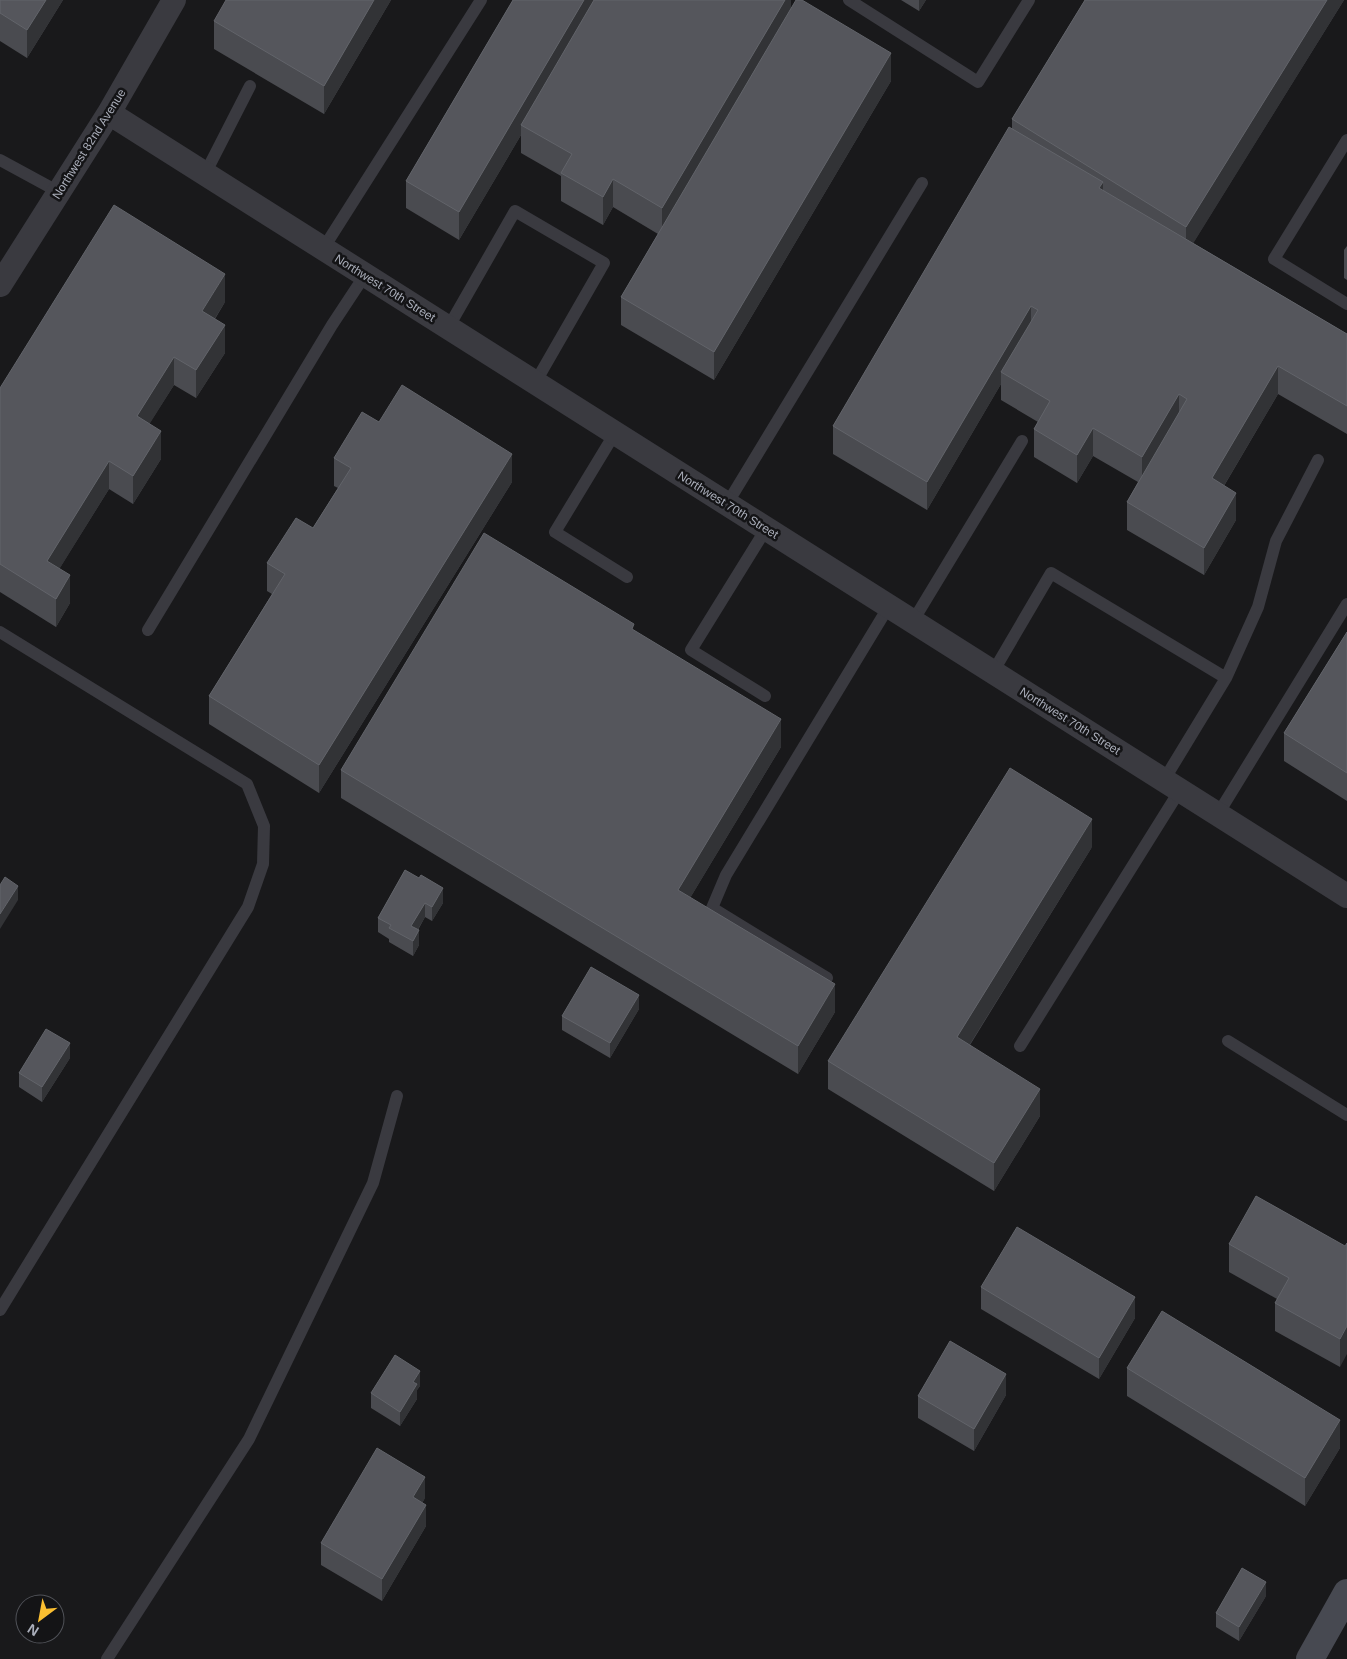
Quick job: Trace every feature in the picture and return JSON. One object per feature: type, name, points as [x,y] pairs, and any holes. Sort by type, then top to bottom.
[{"type":"street","name":"Northwest 82nd Avenue","points":[[0,285],[109,113],[174,0]]},
{"type":"street","name":"Northwest 70th Street","points":[[109,113],[1347,896]]},
{"type":"street","points":[[1310,1659],[1347,1593]]},
{"type":"lane","points":[[323,249],[481,0]]},
{"type":"lane","points":[[849,0],[978,82],[1029,0]]},
{"type":"lane","points":[[205,174],[250,86]]},
{"type":"lane","points":[[1347,140],[1274,259],[1347,304]]},
{"type":"lane","points":[[0,160],[59,192]]},
{"type":"lane","points":[[727,504],[922,183]]},
{"type":"lane","points":[[448,328],[515,211],[604,263],[535,383]]},
{"type":"lane","points":[[148,630],[332,325],[365,275]]},
{"type":"lane","points":[[615,433],[555,532],[628,576]]},
{"type":"lane","points":[[913,621],[1022,441]]},
{"type":"lane","points":[[1020,1046],[1172,785],[1226,678],[1258,607],[1276,541],[1318,460]]},
{"type":"lane","points":[[765,696],[691,650],[766,528]]},
{"type":"lane","points":[[993,672],[1051,573],[1226,678]]},
{"type":"lane","points":[[1218,814],[1347,604]]},
{"type":"lane","points":[[827,978],[712,908],[726,875],[889,606]]},
{"type":"lane","points":[[0,632],[247,784],[264,826],[262,864],[248,907],[0,1310]]},
{"type":"lane","points":[[1228,1042],[1347,1115]]},
{"type":"lane","points":[[106,1659],[249,1439],[373,1184],[397,1096]]},
{"type":"building","points":[[0,0],[46,0],[27,30],[0,13]]},
{"type":"building","points":[[226,0],[374,0],[324,86],[214,21]]},
{"type":"building","points":[[513,0],[584,0],[459,212],[406,181]]},
{"type":"building","points":[[594,0],[785,0],[662,208],[613,179],[603,197],[561,173],[572,154],[521,125]]},
{"type":"building","points":[[796,0],[802,0],[891,53],[714,352],[621,297]]},
{"type":"building","points":[[1085,0],[1327,0],[1186,227],[1012,119]]},
{"type":"building","points":[[1009,127],[1103,182],[1099,188],[1347,334],[1347,406],[1278,366],[1212,478],[1236,493],[1204,548],[1127,502],[1187,399],[1179,394],[1142,457],[1093,428],[1077,455],[1034,429],[1050,401],[1001,372],[1038,310],[1031,306],[927,482],[833,426]]},
{"type":"building","points":[[114,205],[225,274],[202,311],[225,325],[196,370],[174,357],[137,416],[161,431],[133,476],[109,461],[47,561],[70,575],[56,599],[0,564],[0,388]]},
{"type":"building","points":[[402,385],[512,454],[319,765],[209,696],[285,574],[267,563],[296,518],[313,528],[351,468],[334,458],[362,412],[379,422]]},
{"type":"building","points":[[484,533],[634,624],[632,629],[781,719],[678,890],[835,984],[798,1046],[341,770]]},
{"type":"building","points":[[1347,632],[1347,773],[1284,733]]},
{"type":"building","points":[[1010,768],[1092,819],[957,1037],[1040,1089],[994,1163],[828,1061]]},
{"type":"building","points":[[405,870],[419,878],[421,875],[443,888],[432,907],[425,903],[411,926],[419,930],[413,941],[389,928],[391,925],[378,918]]},
{"type":"building","points":[[5,877],[18,886],[0,914],[0,885]]},
{"type":"building","points":[[591,967],[639,995],[610,1043],[562,1016]]},
{"type":"building","points":[[46,1029],[70,1043],[42,1087],[19,1073]]},
{"type":"building","points":[[1256,1196],[1345,1246],[1347,1243],[1347,1326],[1340,1339],[1275,1303],[1289,1278],[1229,1244]]},
{"type":"building","points":[[1017,1227],[1135,1297],[1099,1358],[981,1287]]},
{"type":"building","points":[[1162,1311],[1340,1420],[1305,1478],[1127,1368]]},
{"type":"building","points":[[950,1341],[1006,1374],[974,1429],[918,1396]]},
{"type":"building","points":[[395,1355],[420,1371],[413,1382],[417,1384],[400,1412],[371,1393]]},
{"type":"building","points":[[377,1448],[425,1477],[413,1497],[426,1505],[382,1579],[321,1543]]},
{"type":"building","points":[[1242,1568],[1266,1582],[1239,1627],[1216,1613]]}]
